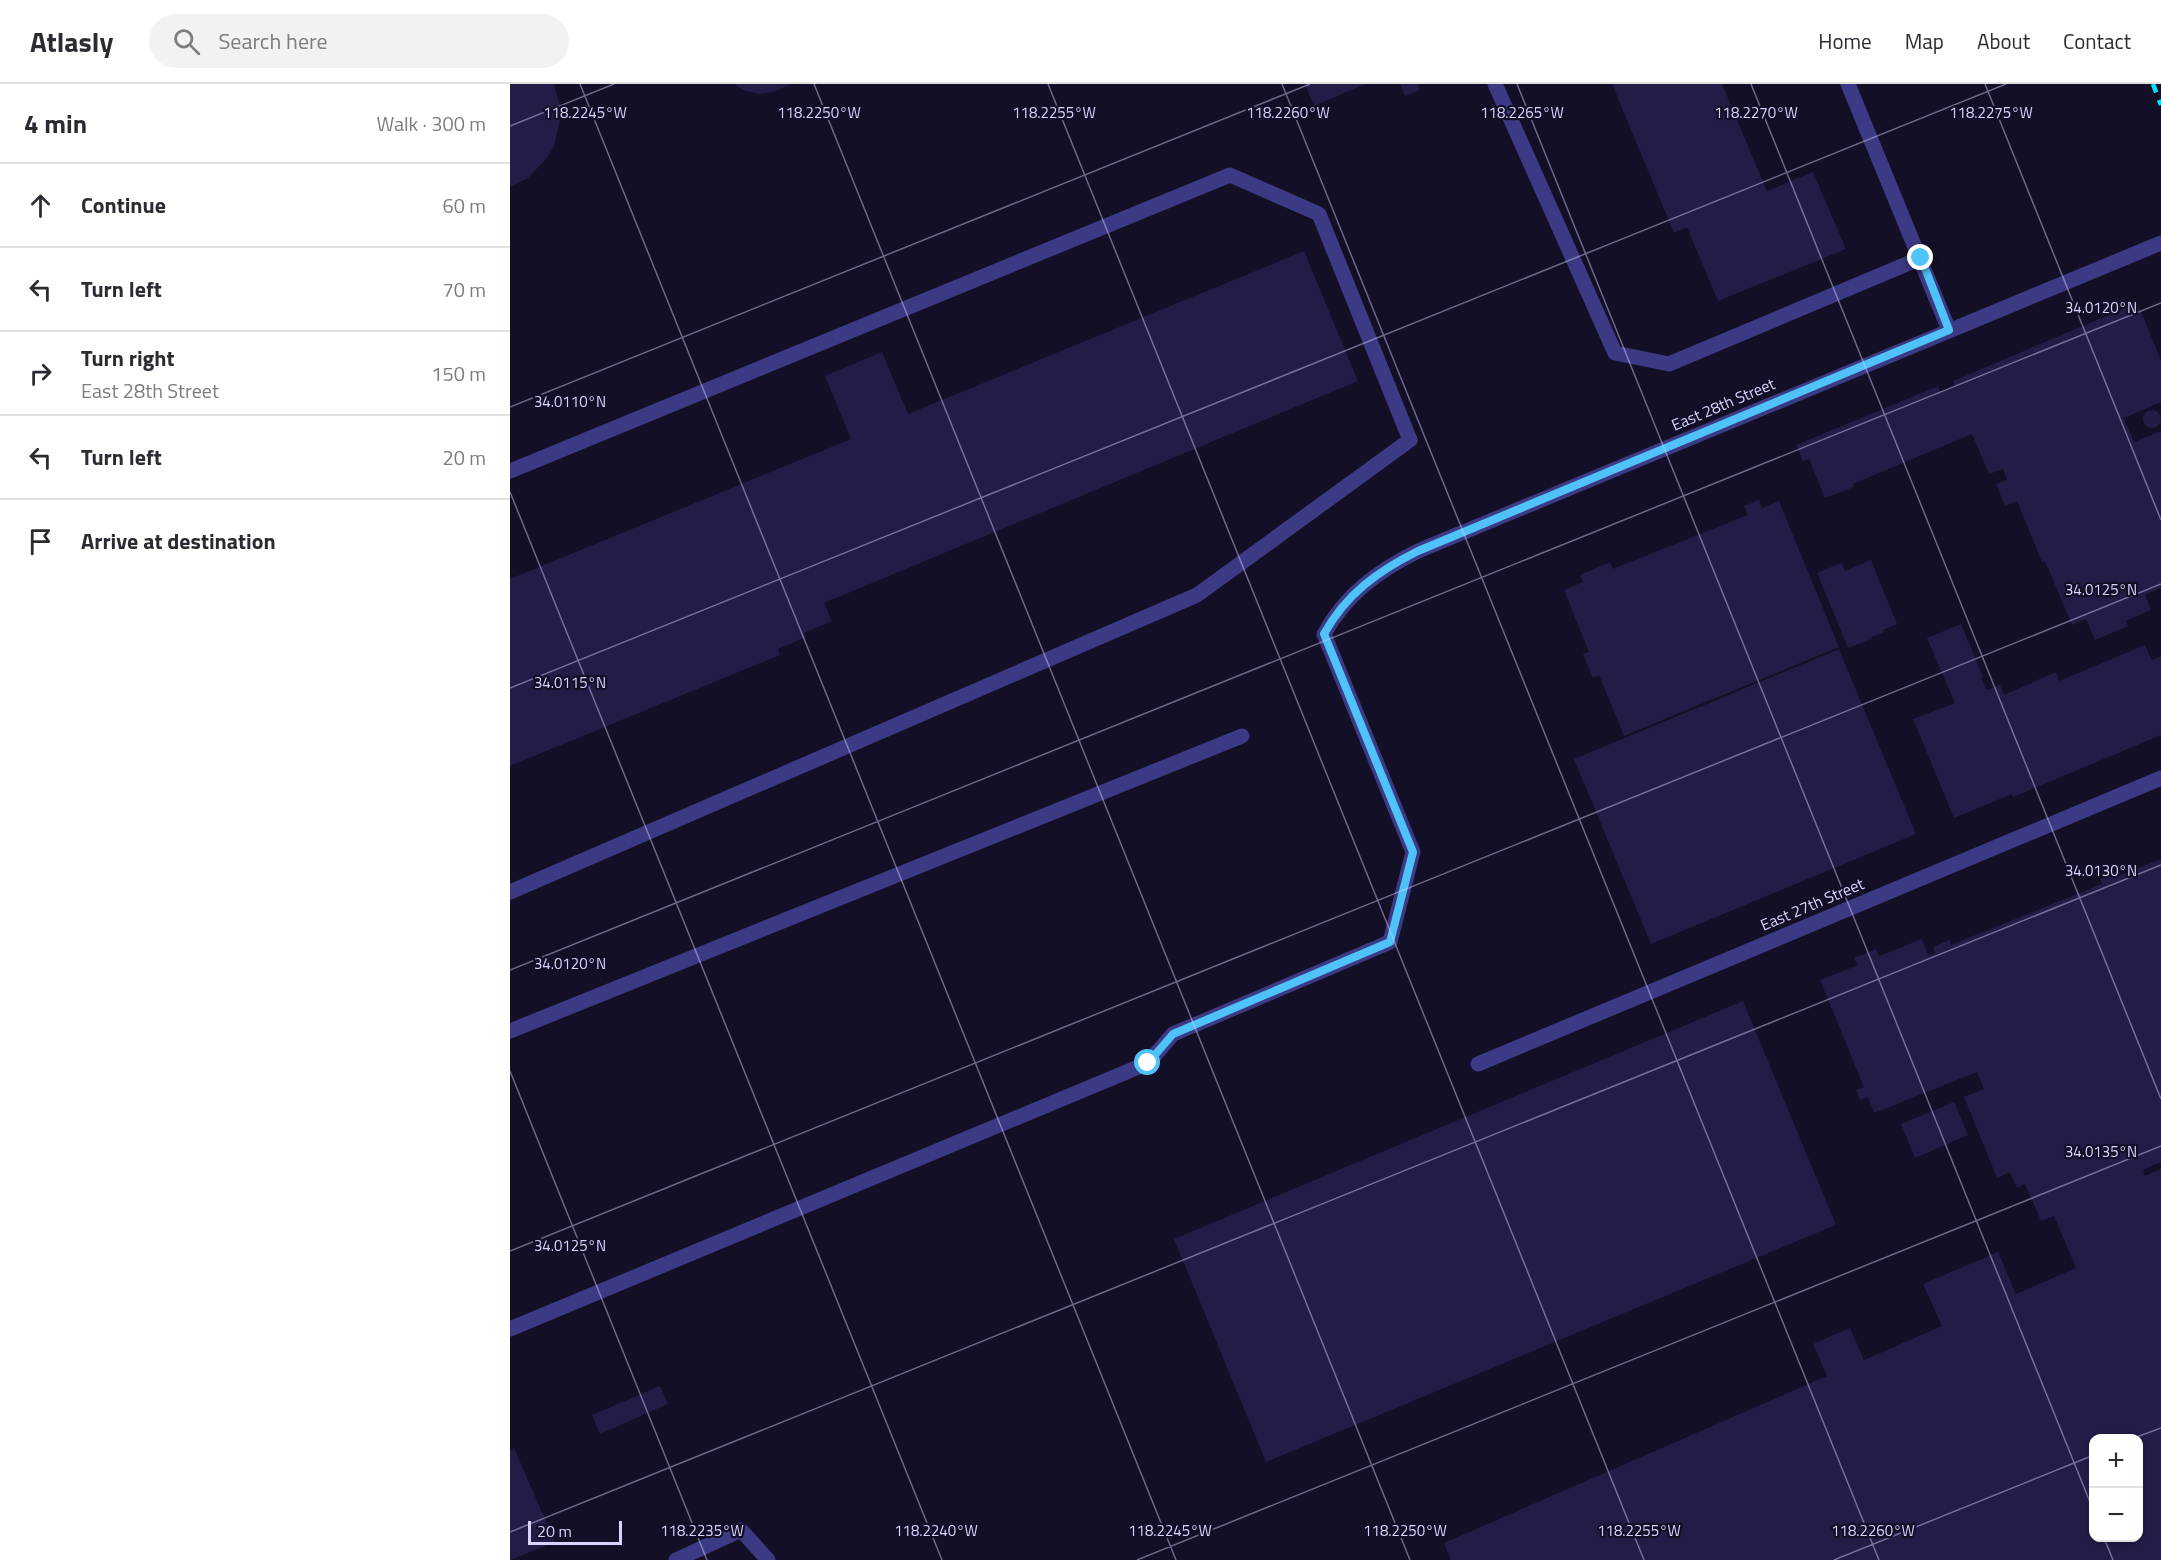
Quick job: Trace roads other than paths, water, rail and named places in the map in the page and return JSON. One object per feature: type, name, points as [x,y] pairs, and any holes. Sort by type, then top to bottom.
[{"type":"street","points":[[1495,84],[1615,353],[1669,364],[1921,258]]},
{"type":"street","points":[[1848,84],[1949,330]]},
{"type":"street","points":[[510,471],[1230,175],[1318,214],[1410,440],[1197,595],[510,892]]},
{"type":"street","name":"East 28th Street","points":[[510,1329],[1148,1063],[1173,1034],[1390,942],[1413,852],[1324,634],[1338,612],[1357,590],[1385,569],[1418,551],[2161,243]]},
{"type":"street","points":[[510,1030],[1242,736]]},
{"type":"street","name":"East 27th Street","points":[[1478,1064],[2161,778]]},
{"type":"street","points":[[676,1560],[741,1530],[768,1560]]},
{"type":"railway","points":[[2153,84],[2161,105]]}]
